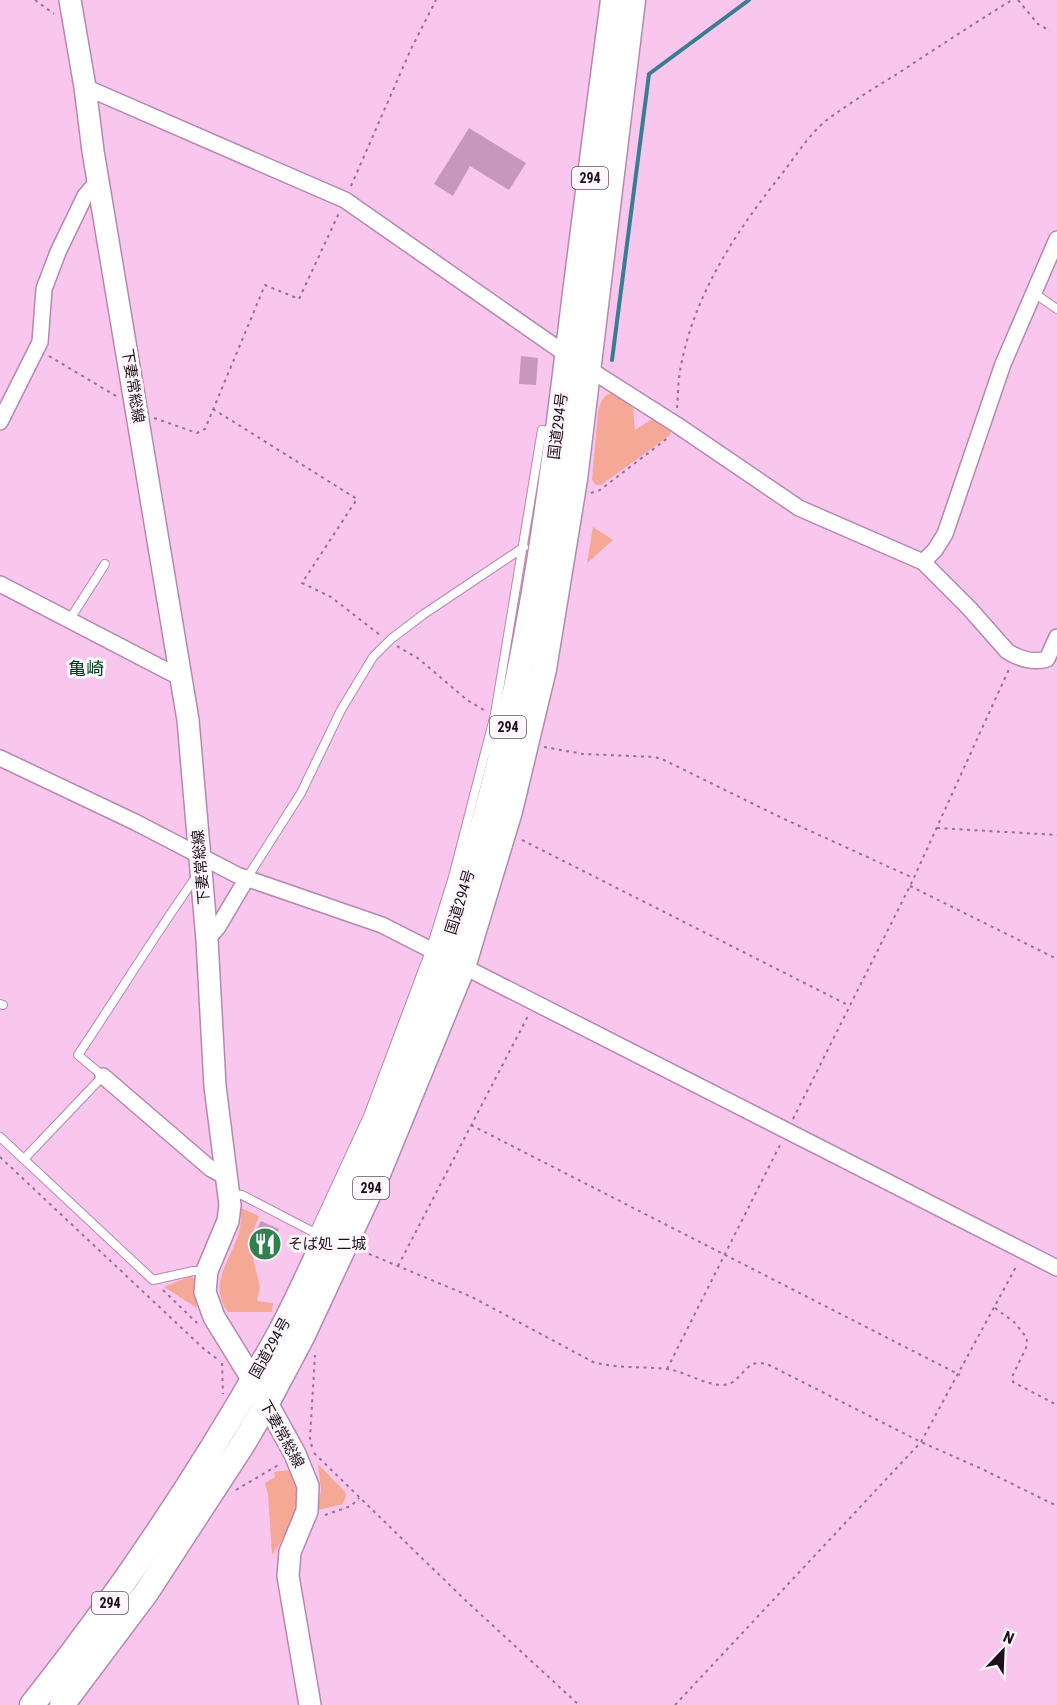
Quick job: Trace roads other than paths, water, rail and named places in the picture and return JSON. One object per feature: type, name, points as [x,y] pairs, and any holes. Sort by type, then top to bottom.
[{"type":"highway","name":"国道294号","points":[[62,1705],[146,1593],[243,1444],[302,1337],[378,1174],[445,958],[487,810],[510,718],[537,586],[613,0]]},
{"type":"highway","name":"国道294号","points":[[32,1705],[126,1582],[182,1498],[282,1328],[320,1236],[360,1167],[445,958],[510,811],[541,680],[575,479],[633,0]]},
{"type":"main road","name":"下妻常総線","points":[[70,0],[188,720],[207,940],[214,1086],[227,1185],[228,1221],[205,1281],[208,1305],[223,1334],[267,1403],[306,1478],[309,1497],[304,1519],[290,1552],[288,1576],[309,1705]]},
{"type":"street","points":[[85,87],[345,200],[567,356],[799,508],[923,562],[1007,651],[1015,656],[1036,660],[1047,658],[1057,638]]},
{"type":"street","points":[[0,422],[36,348],[42,327],[44,289],[58,252],[78,207],[98,181]]},
{"type":"street","points":[[923,562],[935,550],[945,534],[1003,364],[1057,239]]},
{"type":"street","points":[[0,584],[181,678]]},
{"type":"street","points":[[0,759],[135,822],[201,866],[247,878],[382,925],[1057,1268]]},
{"type":"street","points":[[207,940],[218,927],[247,878]]},
{"type":"street","points":[[103,1076],[227,1185]]},
{"type":"lane","points":[[1034,293],[1057,309]]},
{"type":"lane","points":[[445,958],[462,844],[495,714],[542,430],[558,432]]},
{"type":"lane","points":[[247,878],[301,793],[342,710],[373,657],[389,641],[424,614],[524,547]]},
{"type":"lane","points":[[70,619],[105,564]]},
{"type":"lane","points":[[24,1159],[103,1076],[78,1055],[201,866]]},
{"type":"lane","points":[[0,1137],[153,1280],[193,1271],[207,1271]]},
{"type":"lane","points":[[227,1185],[320,1236]]},
{"type":"waterway","points":[[612,360],[649,74],[749,0]]},
{"type":"place","name":"そば処 二城","points":[[265,1244]]},
{"type":"district","name":"亀崎","points":[[86,669]]}]
